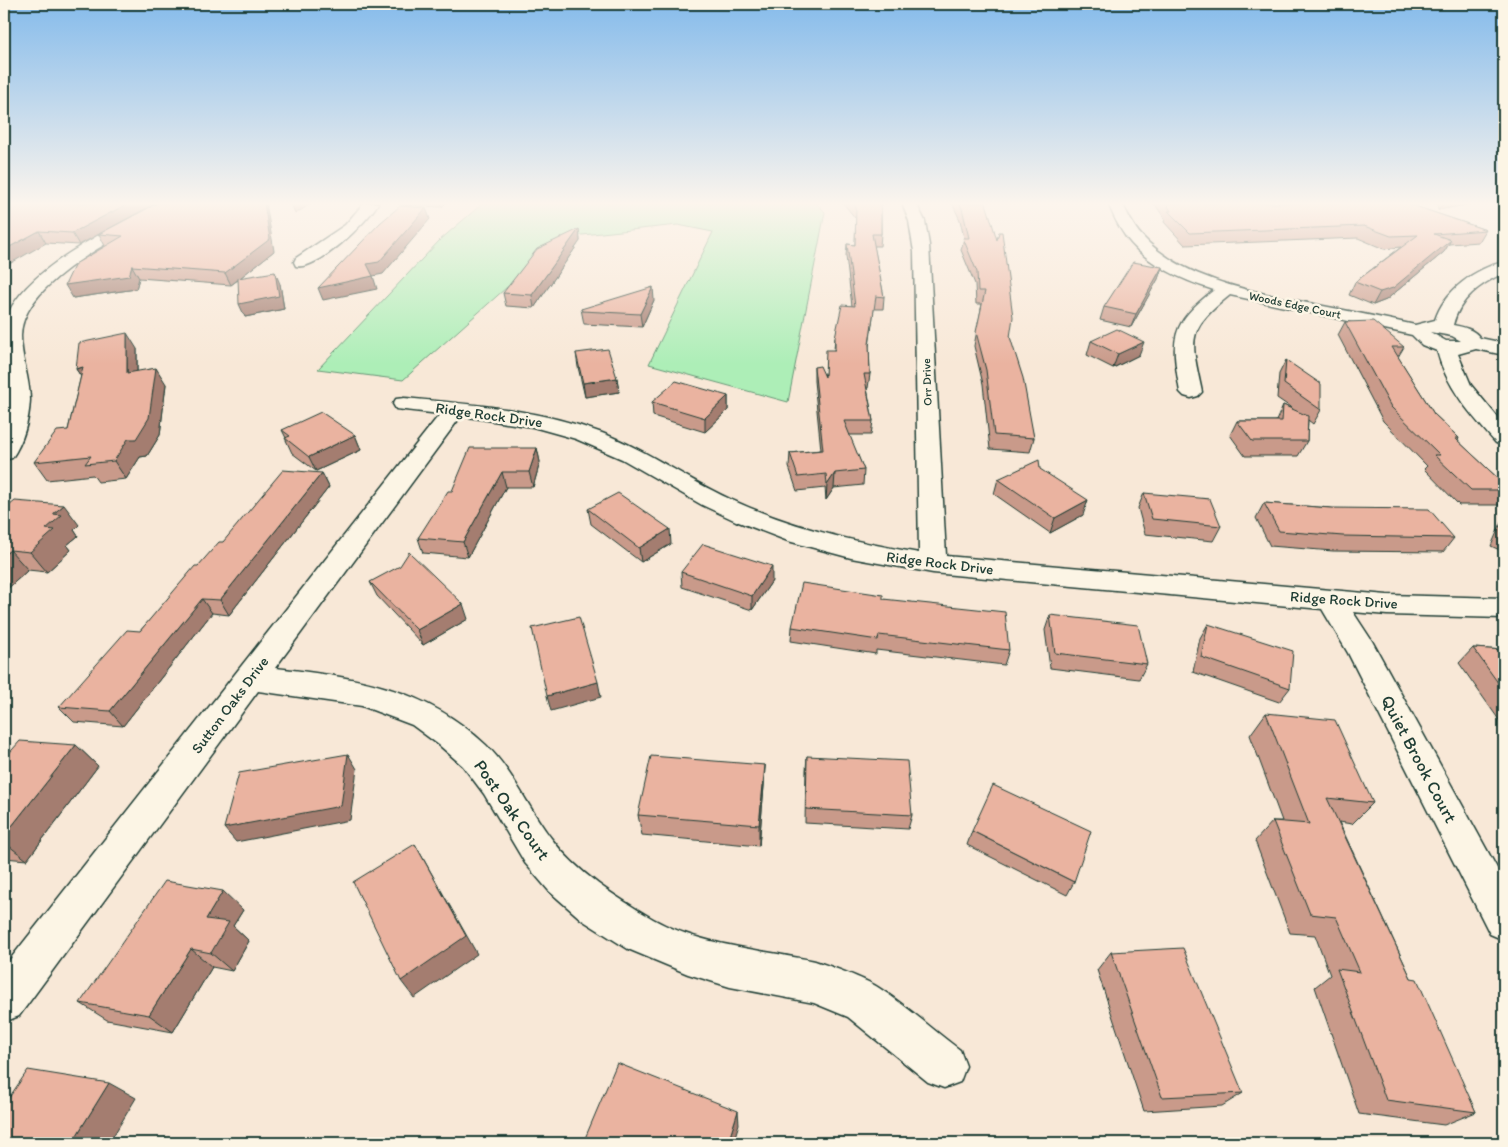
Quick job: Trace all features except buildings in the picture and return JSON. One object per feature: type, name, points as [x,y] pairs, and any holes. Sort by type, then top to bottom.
[{"type":"street","points":[[4,453],[11,441],[18,400],[11,336],[19,308],[50,274],[74,257]]},
{"type":"street","points":[[302,262],[309,257]]},
{"type":"street","name":"Orr Drive","points":[[922,257],[933,564]]},
{"type":"street","name":"Woods Edge Court","points":[[1158,257],[1185,272],[1226,289],[1419,331],[1424,327],[1445,337]]},
{"type":"street","points":[[1504,267],[1479,278],[1455,297],[1449,308],[1445,337],[1458,377],[1472,400],[1504,438]]},
{"type":"street","points":[[1191,392],[1183,349],[1186,330],[1199,310],[1226,289]]},
{"type":"street","points":[[1445,337],[1462,348],[1472,342],[1504,349]]},
{"type":"street","name":"Ridge Rock Drive","points":[[404,404],[511,416],[575,431],[604,442],[646,462],[690,488],[748,517],[823,542],[883,556],[933,564],[1387,605],[1504,608]]},
{"type":"street","name":"Sutton Oaks Drive","points":[[4,1001],[455,409]]},
{"type":"street","name":"Quiet Brook Court","points":[[1332,600],[1361,649],[1504,920]]},
{"type":"street","name":"Post Oak Court","points":[[250,678],[363,693],[396,704],[422,716],[451,735],[475,756],[496,783],[522,828],[538,851],[562,878],[596,906],[642,934],[688,954],[730,966],[814,982],[863,1002],[944,1066]]},
{"type":"green space","points":[[424,257],[541,257],[403,380],[318,369]]},
{"type":"green space","points":[[701,257],[816,257],[788,402],[649,364]]}]
